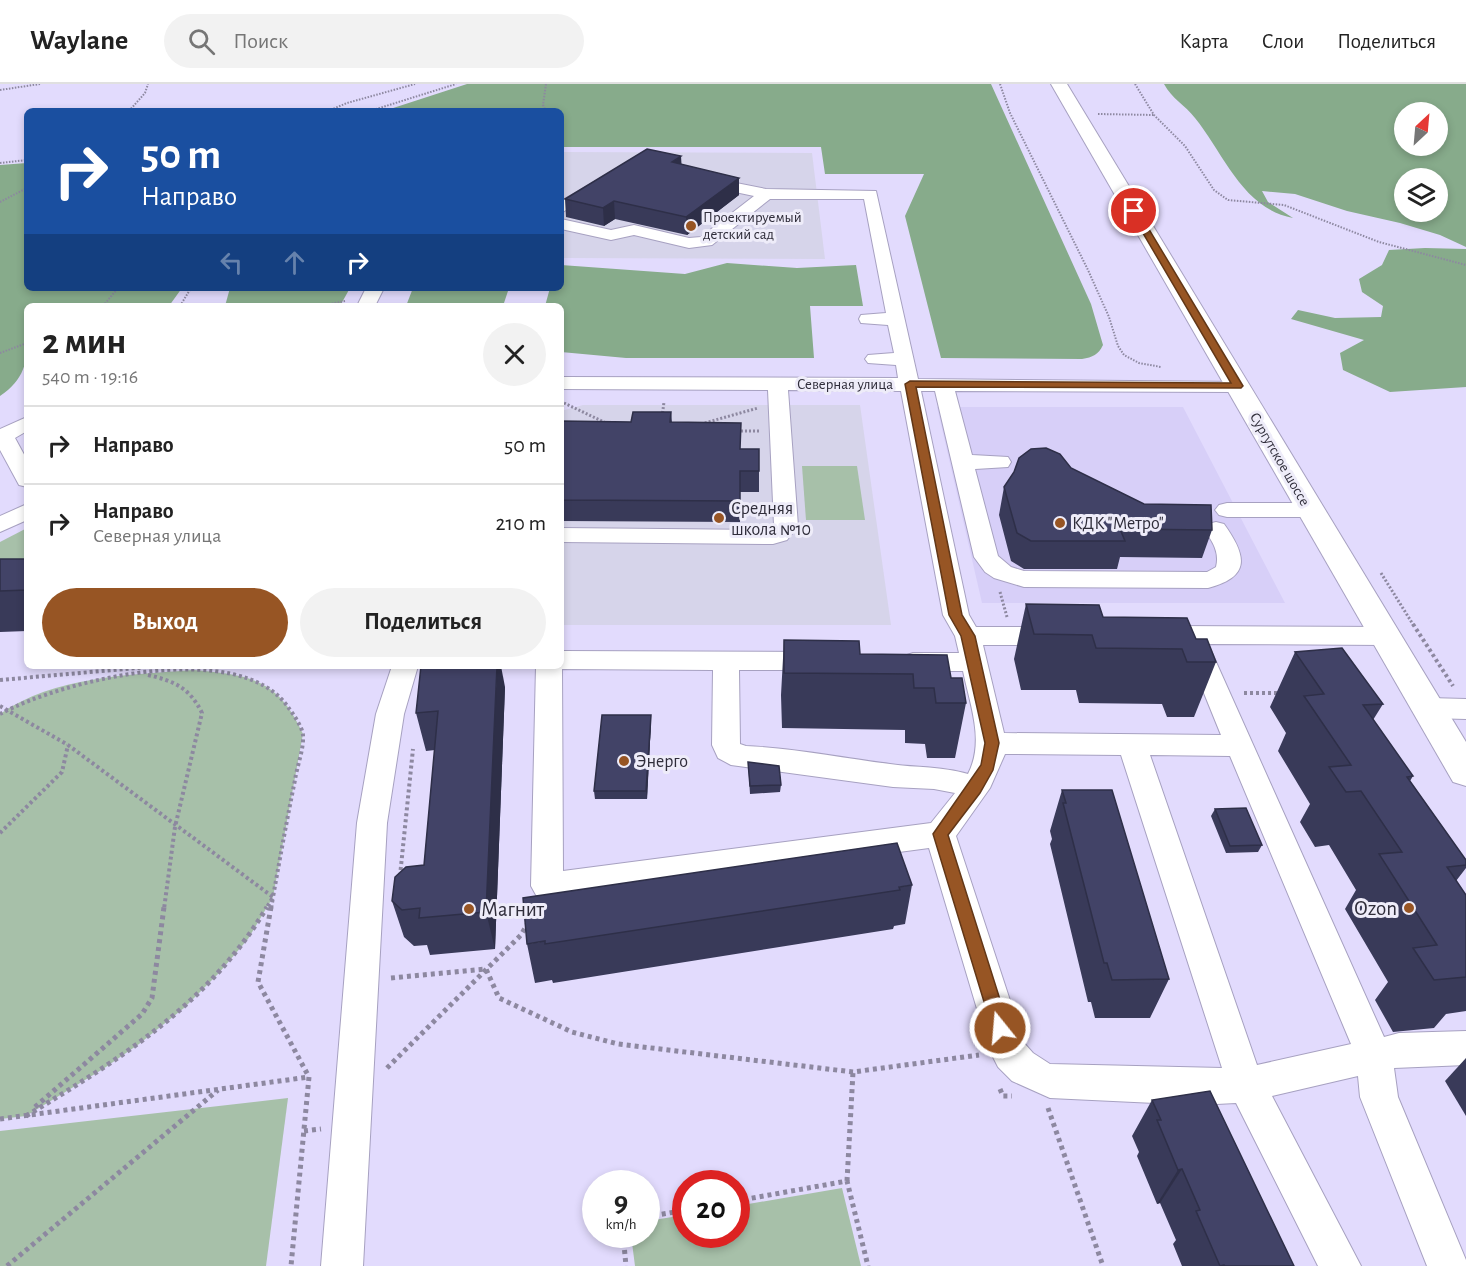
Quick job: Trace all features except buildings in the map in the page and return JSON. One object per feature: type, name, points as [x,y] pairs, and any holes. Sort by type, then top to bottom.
[{"type":"main road","name":"Сургутское шоссе","points":[[1059,84],[1466,772]]},
{"type":"street","points":[[549,669],[547,886],[940,834],[974,789],[988,766],[992,743],[971,649],[956,615],[896,319],[876,188],[766,194],[707,182],[710,176],[707,172],[697,170]]},
{"type":"street","points":[[564,206],[609,178]]},
{"type":"street","points":[[564,194],[583,194]]},
{"type":"street","points":[[564,225],[611,235],[634,230],[689,243],[706,241],[766,194]]},
{"type":"street","points":[[868,319],[896,319]]},
{"type":"street","points":[[875,359],[905,359]]},
{"type":"street","name":"Северная улица","points":[[564,392],[777,383],[1238,386]]},
{"type":"street","points":[[564,536],[780,535],[786,526],[777,383]]},
{"type":"street","points":[[943,384],[986,557],[992,567],[1011,577],[1208,580],[1219,578],[1227,573],[1231,563],[1222,520],[1310,510]]},
{"type":"street","points":[[24,426],[8,439],[24,474]]},
{"type":"street","points":[[962,462],[1000,462]]},
{"type":"street","points":[[0,525],[24,513]]},
{"type":"street","points":[[1147,635],[1385,636]]},
{"type":"street","points":[[1192,635],[1374,1055],[1379,1097],[1448,1266]]},
{"type":"street","points":[[891,662],[971,649],[1080,636]]},
{"type":"street","points":[[1303,636],[1318,664]]},
{"type":"street","points":[[564,660],[844,661]]},
{"type":"street","points":[[726,661],[726,745],[733,754],[741,757],[793,760],[894,776],[947,778],[974,789]]},
{"type":"street","points":[[342,1266],[372,824],[390,714],[404,669]]},
{"type":"street","points":[[1429,708],[1466,709]]},
{"type":"street","points":[[992,743],[1240,746]]},
{"type":"street","points":[[1132,745],[1246,1085],[1340,1266]]},
{"type":"street","points":[[940,834],[1007,1049],[1015,1061],[1029,1074],[1050,1081],[1197,1087],[1246,1085],[1399,1050],[1466,1048]]},
{"type":"path","points":[[0,90],[40,84]]},
{"type":"path","points":[[132,108],[145,93],[147,84]]},
{"type":"path","points":[[335,108],[415,84]]},
{"type":"path","points":[[380,108],[456,84]]},
{"type":"path","points":[[544,108],[546,84]]},
{"type":"path","points":[[1000,84],[1010,113],[1109,316],[1118,346],[1124,355],[1139,363],[1164,367]]},
{"type":"path","points":[[1136,84],[1154,115],[1185,146],[1214,190],[1228,200],[1284,205],[1379,242],[1466,265]]},
{"type":"path","points":[[1116,115],[1154,115]]},
{"type":"path","points":[[0,163],[24,160]]},
{"type":"path","points":[[0,202],[24,190]]},
{"type":"path","points":[[106,303],[116,291]]},
{"type":"path","points":[[339,303],[345,302],[348,295]]},
{"type":"path","points":[[0,353],[24,345]]},
{"type":"path","points":[[564,393],[614,426]]},
{"type":"path","points":[[662,427],[664,402]]},
{"type":"path","points":[[701,424],[758,407],[779,408]]},
{"type":"path","points":[[735,431],[781,431]]},
{"type":"path","points":[[0,680],[125,669]]},
{"type":"path","points":[[0,714],[63,687],[143,674],[193,670],[253,679],[275,692],[292,710],[303,734],[258,982],[309,1077],[291,1266]]},
{"type":"path","points":[[26,1116],[142,1014],[152,998],[175,826],[202,713],[187,688],[170,680],[143,674]]},
{"type":"path","points":[[1218,692],[1287,693]]},
{"type":"path","points":[[0,706],[68,745],[273,897]]},
{"type":"path","points":[[0,833],[62,772],[68,745]]},
{"type":"path","points":[[399,885],[414,746]]},
{"type":"path","points":[[382,1073],[521,935],[547,886]]},
{"type":"path","points":[[26,1116],[104,1069],[184,1008],[218,974],[248,939],[273,897]]},
{"type":"path","points":[[391,966],[390,978],[486,969]]},
{"type":"path","points":[[486,969],[499,998],[572,1032],[618,1044],[853,1072],[989,1054]]},
{"type":"path","points":[[853,1072],[847,1181],[867,1266]]},
{"type":"path","points":[[0,1119],[309,1077]]},
{"type":"path","points":[[999,1085],[1002,1096],[1023,1096]]},
{"type":"path","points":[[6,1266],[218,1090]]},
{"type":"path","points":[[1044,1097],[1103,1266]]},
{"type":"path","points":[[304,1131],[350,1124]]},
{"type":"path","points":[[750,1198],[847,1181]]},
{"type":"path","points":[[624,1248],[626,1266]]},
{"type":"shaded area","name":"Проектируемый детский сад","points":[[564,152],[812,153],[825,259],[564,258]]},
{"type":"shaded area","name":"Средняя школа №10","points":[[583,405],[860,405],[891,625],[564,625],[564,410]]},
{"type":"shaded area","points":[[937,407],[1183,407],[1285,603],[982,603]]},
{"type":"green space","points":[[467,84],[991,84],[1091,304],[1103,345],[1095,355],[1082,359],[941,358],[905,216],[924,174],[825,174],[821,147],[564,147],[564,108],[393,108]]},
{"type":"green space","points":[[1164,84],[1466,84],[1466,247],[1440,235],[1396,222],[1448,222],[1448,168],[1394,168],[1394,222],[1347,211],[1295,194],[1262,191],[1268,202],[1293,218],[1276,213],[1261,204],[1248,192],[1195,118]]},
{"type":"green space","points":[[24,163],[24,291],[180,291],[171,303],[24,303],[24,367],[11,387],[0,396],[0,165]]},
{"type":"green space","points":[[1466,249],[1466,387],[1390,392],[1343,370],[1340,353],[1364,340],[1291,319],[1298,310],[1335,318],[1381,317],[1383,306],[1362,292],[1359,279],[1382,265],[1389,250]]},
{"type":"green space","points":[[727,263],[797,268],[856,265],[863,306],[810,306],[814,358],[626,358],[564,352],[564,303],[546,303],[549,291],[564,291],[564,265],[685,274]]},
{"type":"green space","points":[[229,291],[348,291],[342,303],[226,303]]},
{"type":"green space","points":[[412,291],[508,291],[504,303],[407,303]]},
{"type":"green space","points":[[802,466],[857,466],[865,520],[806,520]]},
{"type":"green space","points":[[24,530],[24,559],[0,559],[0,542]]},
{"type":"green space","points":[[193,670],[230,674],[260,683],[272,690],[283,701],[303,734],[273,897],[248,939],[218,974],[184,1008],[103,1069],[26,1116],[0,1119],[0,714],[21,701],[68,685],[118,676]]},
{"type":"green space","points":[[288,1098],[266,1266],[0,1266],[0,1131]]},
{"type":"green space","points":[[842,1188],[861,1266],[635,1266],[633,1248],[660,1248],[660,1219],[672,1217],[672,1248],[750,1248],[750,1204]]},
{"type":"place","name":"Проектируемый детский сад","points":[[691,226]]},
{"type":"place","name":"Средняя школа №10","points":[[719,518]]},
{"type":"place","name":"КДК \"Метро\"","points":[[1060,523]]},
{"type":"place","name":"Энерго","points":[[624,761]]},
{"type":"place","name":"Ozon","points":[[1409,908]]},
{"type":"place","name":"Магнит","points":[[469,909]]},
{"type":"route","points":[[1000,1028],[940,834],[974,789],[988,766],[992,756],[992,743],[968,636],[958,623],[956,615],[910,384],[1238,386],[1134,211]]}]
